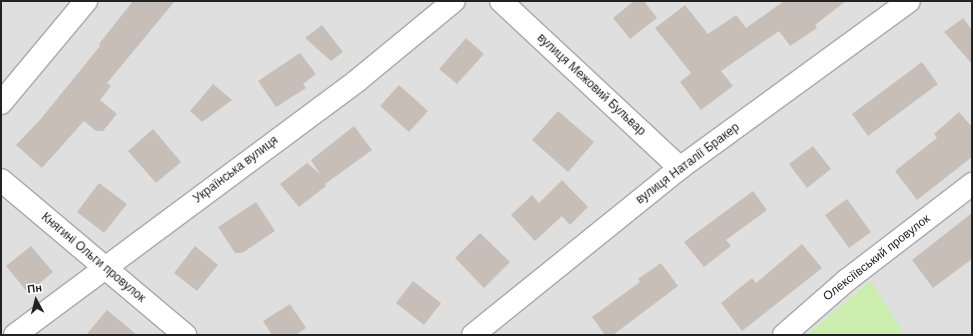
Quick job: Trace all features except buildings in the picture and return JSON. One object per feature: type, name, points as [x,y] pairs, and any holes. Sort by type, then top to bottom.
[{"type":"street","points":[[1,103],[86,1]]},
{"type":"street","name":"Українська вулиця","points":[[15,335],[358,80],[454,1]]},
{"type":"street","name":"вулиця Межовий Бульвар","points":[[501,1],[680,168]]},
{"type":"street","name":"вулиця Наталії Бракер","points":[[472,335],[680,168],[909,1]]},
{"type":"street","name":"Княгині Ольги провулок","points":[[1,180],[103,269],[185,335]]},
{"type":"street","name":"Олексіївський провулок","points":[[784,335],[847,280],[972,184]]},
{"type":"shaded area","points":[[1,1],[972,1],[972,335],[905,335],[871,282],[807,335],[1,335]]},
{"type":"green space","points":[[871,281],[905,335],[807,335]]}]
